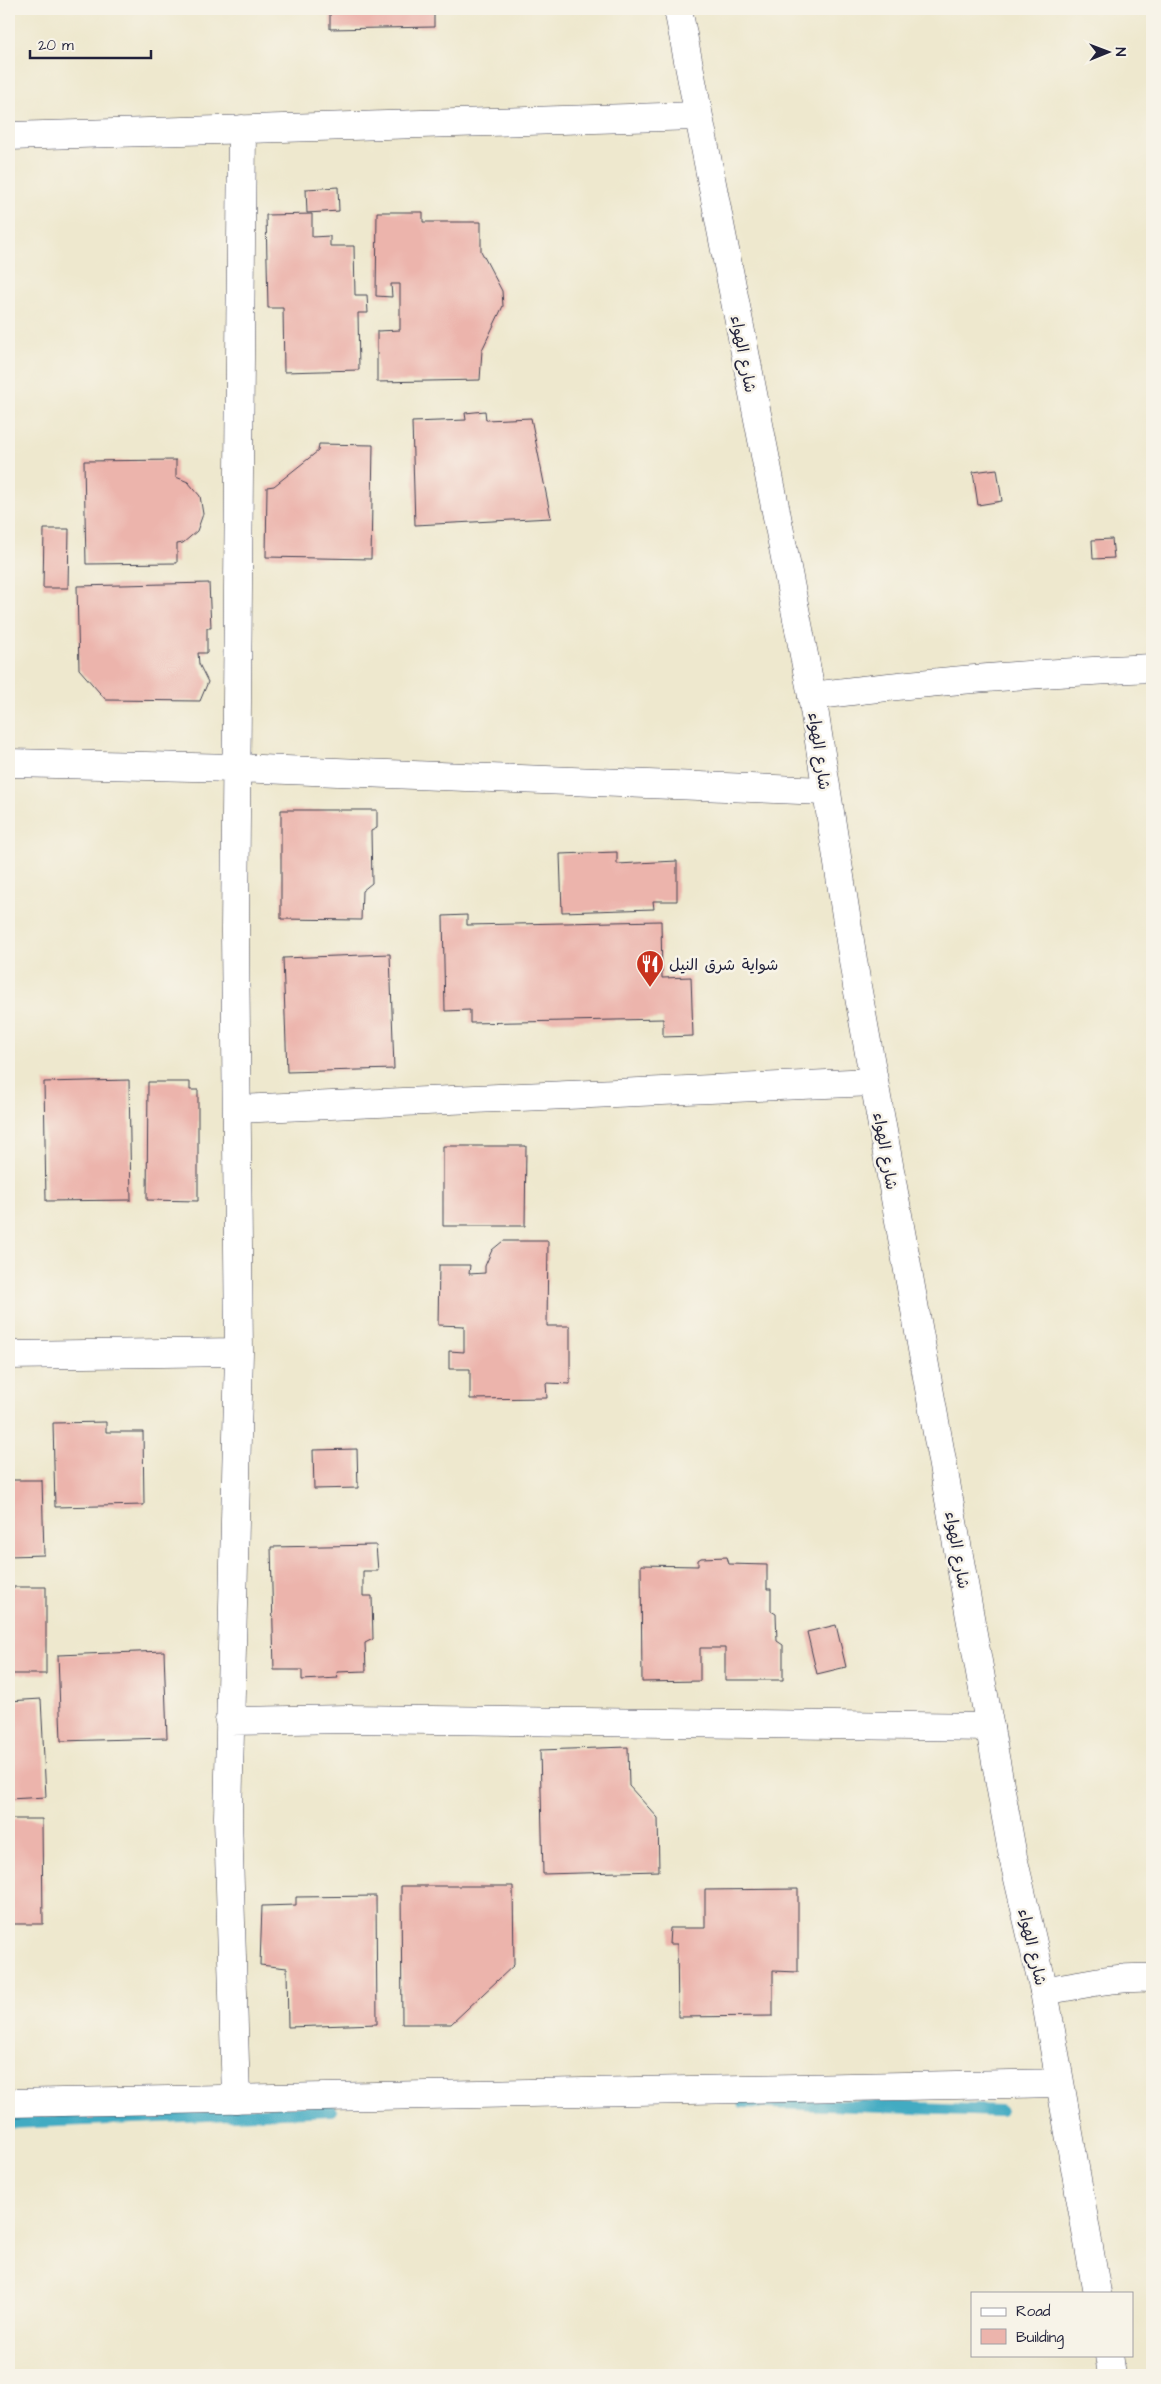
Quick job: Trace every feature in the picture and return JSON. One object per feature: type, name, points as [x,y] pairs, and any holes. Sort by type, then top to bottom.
[{"type":"street","name":"شارع الهواء","points":[[678,9],[697,116],[812,696],[825,791],[874,1082],[1013,1857],[1044,1991],[1097,2292]]},
{"type":"street","points":[[9,136],[697,116]]},
{"type":"street","points":[[236,2099],[228,1817],[239,1352],[235,932],[242,129]]},
{"type":"street","points":[[812,696],[973,679],[1152,668]]},
{"type":"street","points":[[9,763],[237,768],[825,791]]},
{"type":"street","points":[[237,1109],[874,1082]]},
{"type":"street","points":[[9,1355],[239,1352]]},
{"type":"street","points":[[229,1721],[348,1719],[990,1727]]},
{"type":"street","points":[[1044,1991],[1106,1980],[1132,1977],[1152,1978]]},
{"type":"street","points":[[9,2103],[1059,2083]]},
{"type":"street","points":[[1109,2356],[1112,2375]]},
{"type":"building","points":[[330,9],[434,9],[434,27],[330,29]]},
{"type":"building","points":[[338,187],[339,211],[307,213],[306,189]]},
{"type":"building","points":[[377,212],[423,212],[423,222],[481,222],[481,251],[502,291],[503,306],[482,350],[480,380],[377,382],[377,331],[400,330],[400,284],[391,284],[392,297],[376,296]]},
{"type":"building","points":[[312,214],[312,237],[330,236],[330,246],[354,246],[355,295],[367,295],[368,313],[358,313],[359,370],[284,372],[283,308],[268,308],[266,215]]},
{"type":"building","points":[[485,411],[486,420],[531,418],[551,518],[415,525],[412,422],[466,420],[465,413]]},
{"type":"building","points":[[319,444],[373,445],[371,559],[266,557],[267,487],[274,486],[318,451]]},
{"type":"building","points":[[176,460],[176,477],[188,482],[200,496],[203,514],[197,531],[183,543],[177,544],[177,563],[86,564],[84,461]]},
{"type":"building","points":[[997,469],[1002,501],[978,505],[973,472]]},
{"type":"building","points":[[44,529],[69,529],[68,588],[43,588]]},
{"type":"building","points":[[1112,539],[1114,558],[1093,559],[1092,540]]},
{"type":"building","points":[[209,583],[211,628],[207,628],[207,653],[198,653],[199,664],[208,682],[200,701],[106,700],[79,669],[77,586]]},
{"type":"building","points":[[281,810],[377,810],[377,828],[371,831],[372,883],[362,891],[361,920],[281,919]]},
{"type":"building","points":[[617,852],[617,864],[677,861],[677,901],[653,901],[654,909],[562,912],[560,854]]},
{"type":"building","points":[[467,915],[467,925],[661,921],[662,978],[691,977],[693,1036],[663,1037],[663,1019],[470,1023],[470,1010],[445,1011],[443,916]]},
{"type":"building","points":[[390,954],[394,1069],[287,1072],[283,958]]},
{"type":"building","points":[[129,1080],[131,1200],[46,1201],[44,1082]]},
{"type":"building","points":[[148,1082],[190,1082],[190,1090],[198,1090],[198,1201],[147,1200]]},
{"type":"building","points":[[443,1146],[526,1146],[525,1226],[443,1226]]},
{"type":"building","points":[[503,1241],[548,1241],[547,1326],[570,1326],[570,1384],[546,1383],[547,1398],[470,1399],[470,1369],[449,1369],[449,1351],[464,1352],[464,1326],[438,1325],[439,1265],[470,1265],[469,1274],[485,1273],[485,1266],[492,1250]]},
{"type":"building","points":[[106,1422],[106,1432],[143,1432],[144,1505],[55,1507],[53,1423]]},
{"type":"building","points":[[357,1449],[358,1488],[314,1489],[313,1450]]},
{"type":"building","points":[[9,1480],[42,1480],[44,1555],[9,1556]]},
{"type":"building","points":[[376,1545],[378,1571],[363,1571],[363,1596],[372,1596],[373,1639],[365,1643],[366,1671],[337,1672],[338,1678],[302,1680],[302,1670],[274,1670],[271,1547]]},
{"type":"building","points":[[727,1557],[729,1564],[767,1565],[767,1589],[771,1589],[771,1611],[776,1614],[777,1641],[783,1645],[783,1680],[725,1680],[725,1648],[700,1648],[700,1681],[642,1682],[641,1565],[698,1566],[698,1560],[701,1558]]},
{"type":"building","points":[[9,1587],[46,1587],[46,1674],[9,1674]]},
{"type":"building","points":[[836,1625],[846,1667],[817,1674],[807,1632]]},
{"type":"building","points":[[164,1651],[167,1738],[61,1741],[58,1655]]},
{"type":"building","points":[[41,1699],[46,1797],[9,1799],[9,1701]]},
{"type":"building","points":[[628,1747],[629,1786],[658,1818],[659,1871],[543,1874],[540,1750]]},
{"type":"building","points":[[9,1819],[42,1819],[43,1924],[9,1924]]},
{"type":"building","points":[[401,1886],[513,1886],[514,1965],[451,2024],[402,2024]]},
{"type":"building","points":[[798,1889],[798,1972],[773,1971],[773,2016],[678,2017],[677,1944],[669,1944],[670,1928],[705,1928],[705,1890]]},
{"type":"building","points":[[376,1896],[377,2024],[288,2027],[287,1968],[260,1965],[262,1906],[296,1905],[296,1897]]},
{"type":"waterway","points":[[743,2102],[1000,2111]]},
{"type":"waterway","points":[[9,2123],[331,2110]]},
{"type":"place","name":"شواية شرق النيل","points":[[650,988]]}]
